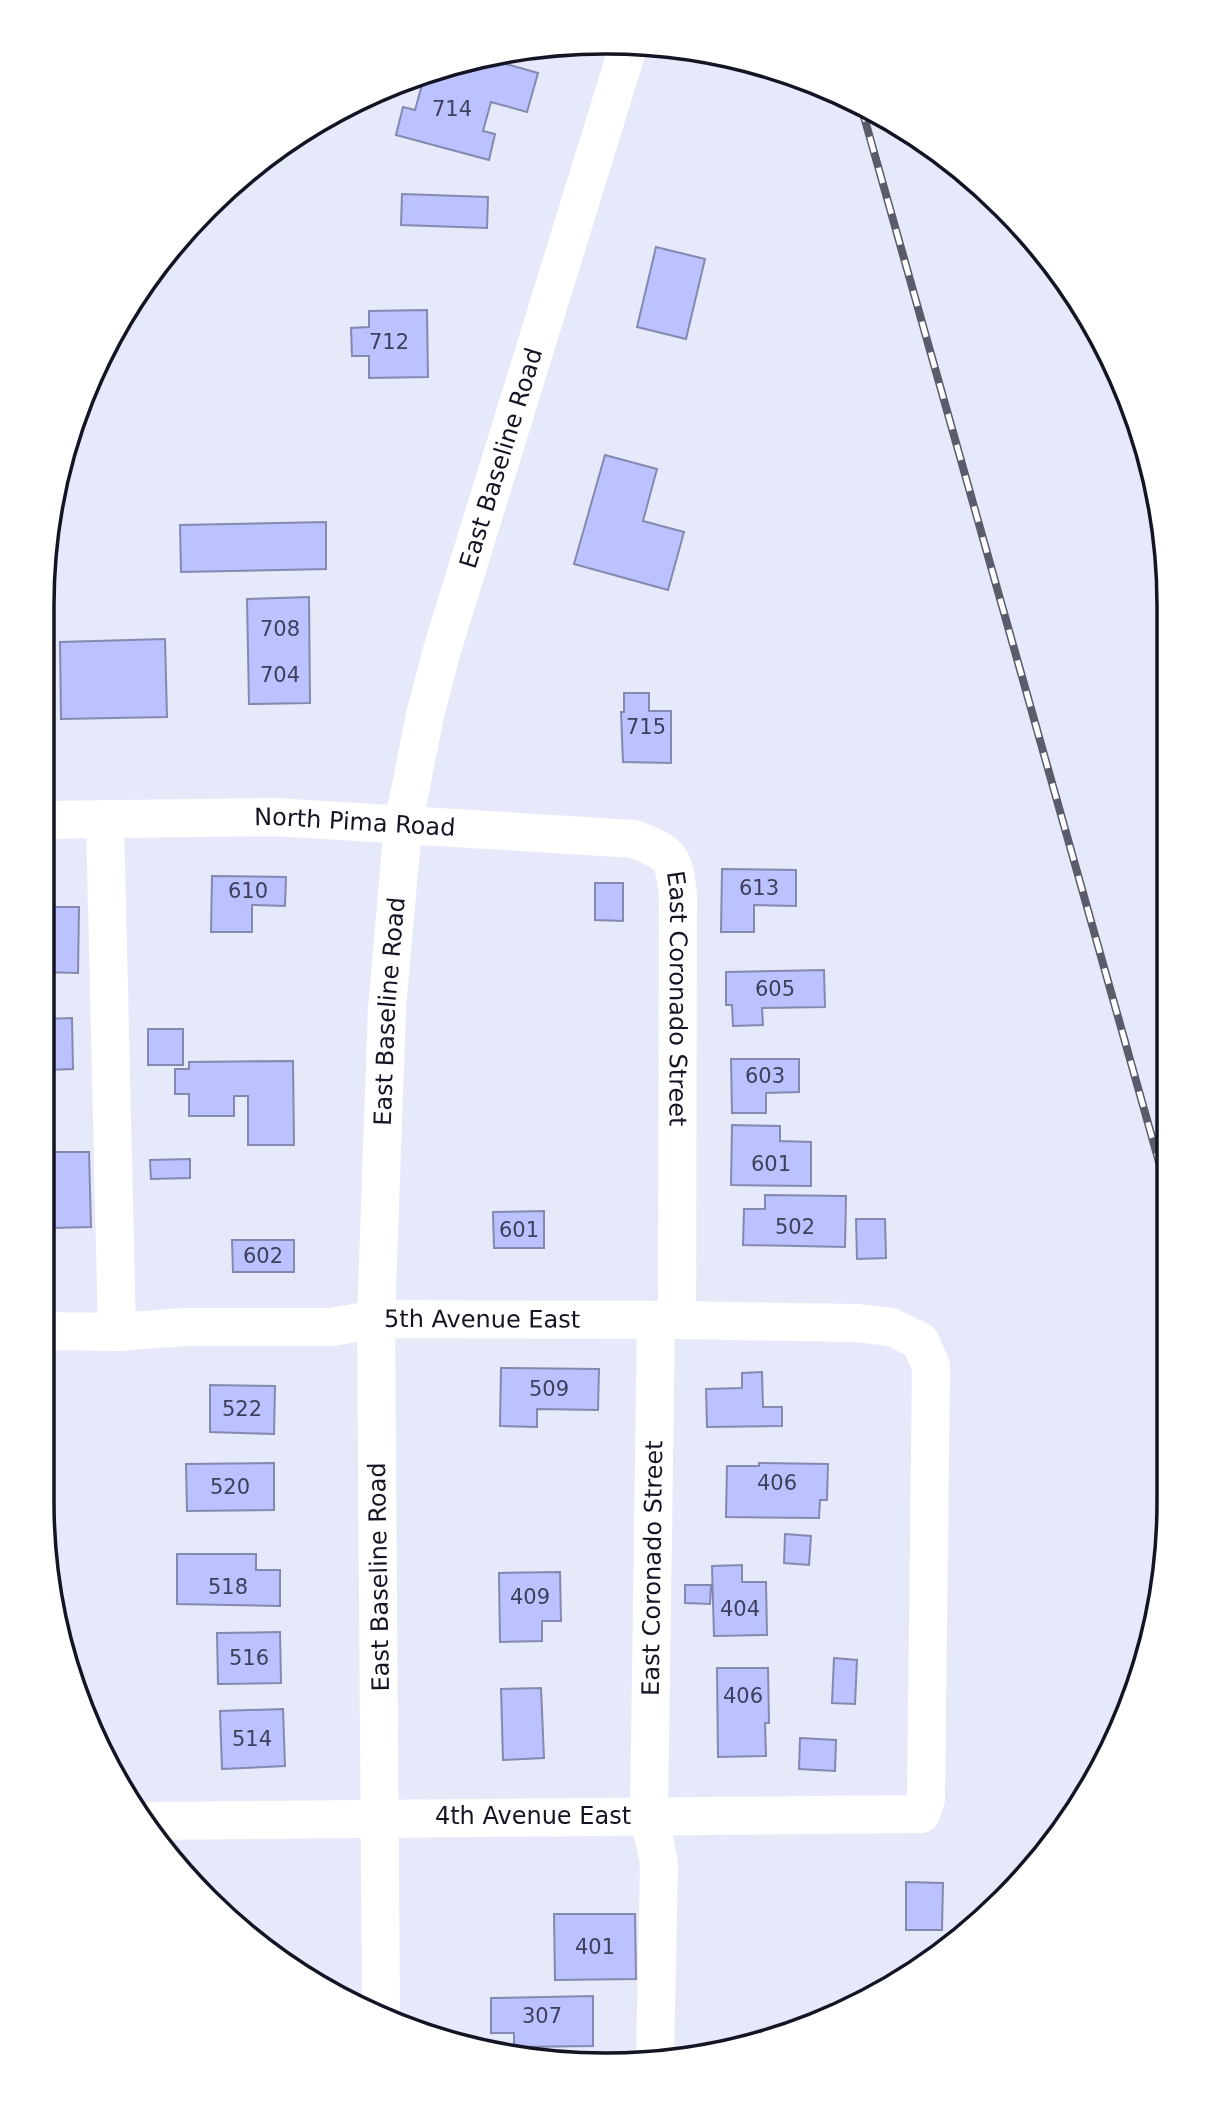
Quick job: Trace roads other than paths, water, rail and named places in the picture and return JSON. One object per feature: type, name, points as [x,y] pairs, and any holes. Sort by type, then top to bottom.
[{"type":"street","name":"East Baseline Road","points":[[381,2005],[376,1319],[387,1008],[403,826],[425,715],[442,650],[626,55]]},
{"type":"street","name":"North Pima Road","points":[[54,820],[275,817],[634,839],[664,851]]},
{"type":"street","points":[[105,819],[117,1332]]},
{"type":"street","name":"East Coronado Street","points":[[655,2050],[659,1863],[649,1816],[678,896],[676,868],[664,851]]},
{"type":"street","name":"5th Avenue East","points":[[54,1331],[117,1332],[185,1327],[332,1327],[376,1319],[666,1320],[856,1323],[891,1327],[920,1341],[931,1366],[926,1799],[921,1814]]},
{"type":"street","name":"4th Avenue East","points":[[156,1821],[921,1814]]},
{"type":"railway","points":[[865,119],[1157,1155]]}]
